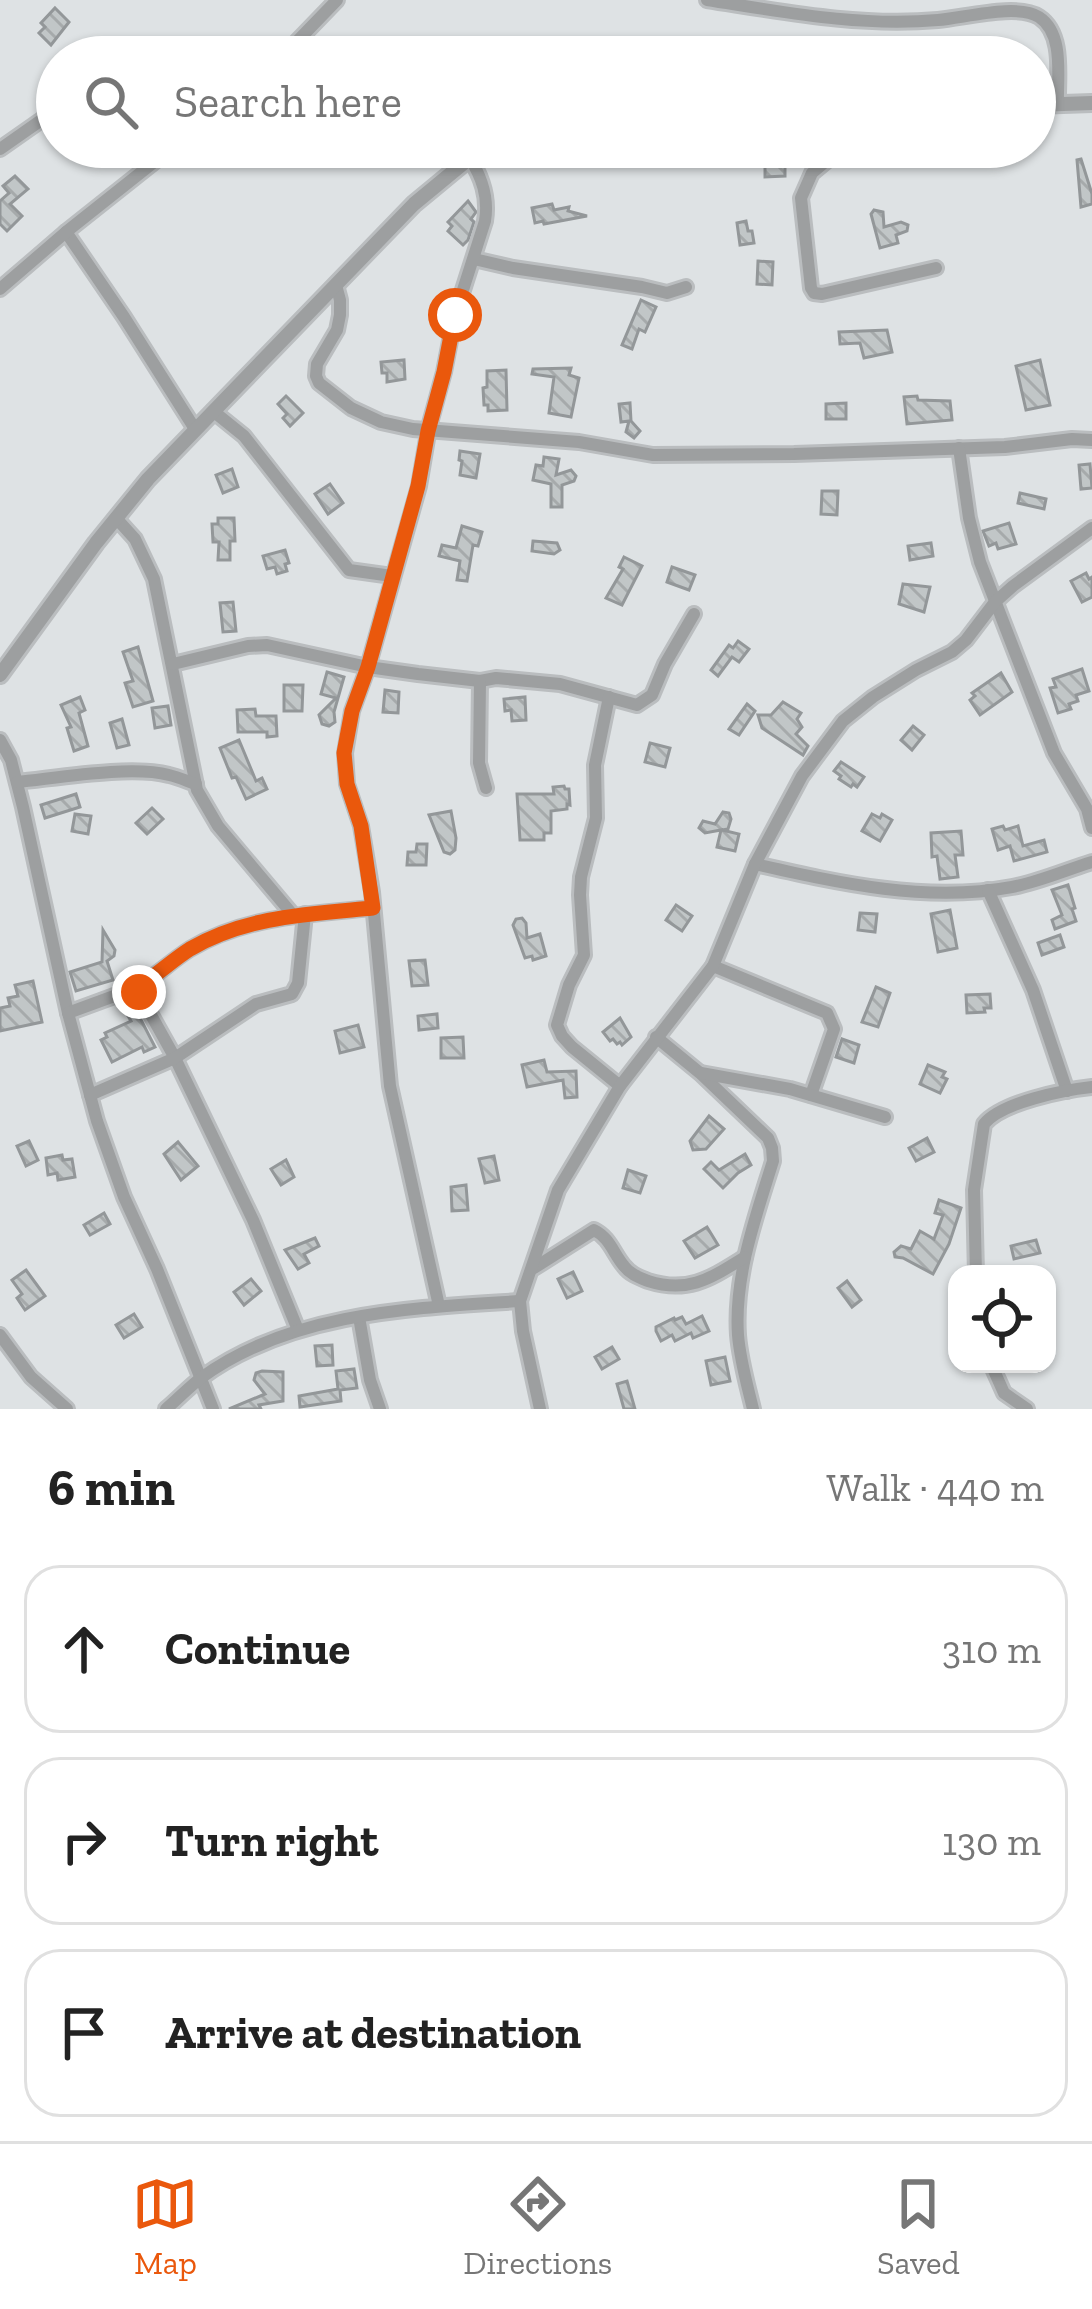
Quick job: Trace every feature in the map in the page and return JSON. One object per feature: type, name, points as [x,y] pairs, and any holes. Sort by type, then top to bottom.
[{"type":"street","points":[[302,36],[337,0]]},
{"type":"street","points":[[707,0],[862,22],[1016,10],[1039,17],[1053,36]]},
{"type":"street","points":[[1056,42],[1058,104],[1092,103]]},
{"type":"street","points":[[0,148],[36,123]]},
{"type":"street","points":[[0,289],[146,168]]},
{"type":"street","points":[[0,675],[116,518],[194,429],[414,204],[456,168]]},
{"type":"street","points":[[440,1306],[390,1086],[373,908],[344,753],[418,486],[455,315],[487,208],[477,168]]},
{"type":"street","points":[[818,168],[801,198],[814,293],[936,268]]},
{"type":"street","points":[[66,232],[194,429]]},
{"type":"street","points":[[474,259],[668,293],[686,286]]},
{"type":"street","points":[[336,285],[340,300],[337,330],[317,364],[316,376],[351,408],[381,422],[653,454],[794,454],[1092,440]]},
{"type":"street","points":[[213,411],[244,436],[349,570],[392,576]]},
{"type":"street","points":[[959,448],[968,518],[995,602],[1054,753],[1087,809],[1092,828]]},
{"type":"street","points":[[90,1095],[176,1058],[256,1004],[296,990],[299,915],[218,826],[196,784],[154,579],[135,539],[116,518]]},
{"type":"street","points":[[540,1409],[520,1301],[559,1190],[620,1086],[713,966],[755,864],[802,776],[843,722],[873,697],[952,652],[995,602],[1092,529]]},
{"type":"street","points":[[173,664],[267,645],[368,667],[480,681],[560,684],[637,705],[652,695],[694,614]]},
{"type":"street","points":[[480,681],[479,763],[486,788]]},
{"type":"street","points":[[609,697],[595,765],[596,818],[581,877],[584,955],[557,1025],[572,1047],[620,1086]]},
{"type":"street","points":[[0,740],[11,760],[90,1095],[124,1197],[213,1409]]},
{"type":"street","points":[[16,782],[152,772],[196,784]]},
{"type":"street","points":[[755,864],[892,890],[946,894],[1015,886],[1092,862]]},
{"type":"street","points":[[988,890],[1033,990],[1067,1091]]},
{"type":"street","points":[[68,1013],[136,988],[191,948],[248,924],[373,908]]},
{"type":"street","points":[[713,966],[827,1013],[834,1029],[811,1095]]},
{"type":"street","points":[[136,988],[176,1058],[253,1220],[298,1330]]},
{"type":"street","points":[[656,1037],[768,1138],[772,1148],[773,1161],[745,1257],[738,1330],[753,1409]]},
{"type":"street","points":[[700,1073],[811,1095],[885,1118]]},
{"type":"street","points":[[976,1265],[974,1190],[984,1124],[1003,1109],[1092,1088]]},
{"type":"street","points":[[533,1268],[594,1230],[606,1238],[627,1270],[676,1287],[710,1279],[745,1257]]},
{"type":"street","points":[[166,1409],[201,1378],[298,1330],[440,1306],[520,1301]]},
{"type":"street","points":[[359,1317],[380,1409]]},
{"type":"street","points":[[0,1335],[31,1377],[67,1409]]},
{"type":"street","points":[[995,1373],[1009,1405],[1027,1409]]},
{"type":"building","points":[[55,8],[69,22],[58,36],[42,36],[39,33],[45,27],[41,23]]},
{"type":"building","points":[[1081,159],[1092,204],[1081,207],[1077,160]]},
{"type":"building","points":[[765,168],[785,168],[785,176],[765,177]]},
{"type":"building","points":[[15,176],[28,189],[10,204],[22,216],[7,231],[0,224],[0,201],[9,193],[3,186]]},
{"type":"building","points":[[468,201],[476,212],[463,245],[448,231],[452,226],[448,222]]},
{"type":"building","points":[[552,204],[554,210],[569,207],[568,211],[587,216],[535,223],[532,208]]},
{"type":"building","points":[[874,210],[883,212],[884,227],[908,225],[907,231],[896,235],[898,243],[880,248]]},
{"type":"building","points":[[746,221],[754,243],[740,245],[737,223]]},
{"type":"building","points":[[758,261],[773,262],[772,285],[757,284]]},
{"type":"building","points":[[641,300],[656,307],[645,332],[639,329],[632,349],[622,345]]},
{"type":"building","points":[[887,330],[892,352],[864,358],[860,343],[840,344],[839,332]]},
{"type":"building","points":[[404,360],[405,379],[387,382],[381,362]]},
{"type":"building","points":[[1040,360],[1050,405],[1026,410],[1016,366]]},
{"type":"building","points":[[571,368],[569,375],[579,378],[571,417],[549,413],[554,377],[532,374],[533,369]]},
{"type":"building","points":[[506,370],[507,410],[488,411],[483,388],[487,387],[487,371]]},
{"type":"building","points":[[286,396],[303,413],[290,426],[278,404]]},
{"type":"building","points":[[917,396],[918,400],[950,401],[952,420],[907,424],[904,397]]},
{"type":"building","points":[[630,403],[631,421],[640,431],[634,438],[626,432],[629,421],[621,422],[619,404]]},
{"type":"building","points":[[846,403],[846,419],[826,419],[826,404]]},
{"type":"building","points":[[460,451],[480,454],[476,478],[460,475]]},
{"type":"building","points":[[544,457],[559,459],[556,475],[571,470],[576,476],[562,485],[562,507],[551,507],[551,484],[533,480],[536,465],[543,466]]},
{"type":"building","points":[[1090,464],[1092,488],[1081,489],[1079,465]]},
{"type":"building","points":[[232,469],[238,487],[223,493],[216,475]]},
{"type":"building","points":[[330,484],[343,503],[328,514],[315,494]]},
{"type":"building","points":[[822,491],[838,491],[837,515],[821,514]]},
{"type":"building","points":[[1020,493],[1046,499],[1044,509],[1018,503]]},
{"type":"building","points":[[218,518],[234,518],[230,560],[218,560],[219,542],[213,542],[212,524],[218,524]]},
{"type":"building","points":[[1009,523],[1016,544],[998,549],[996,543],[989,546],[983,531]]},
{"type":"building","points":[[462,526],[482,532],[478,546],[473,545],[467,581],[457,580],[460,561],[439,556],[442,545],[456,548]]},
{"type":"building","points":[[533,541],[557,543],[560,550],[554,554],[532,551]]},
{"type":"building","points":[[931,543],[933,556],[910,560],[908,546]]},
{"type":"building","points":[[285,550],[287,571],[277,574],[275,567],[267,569],[263,556]]},
{"type":"building","points":[[624,557],[642,566],[622,605],[606,598],[623,569],[619,567]]},
{"type":"building","points":[[672,567],[695,575],[689,590],[667,582]]},
{"type":"building","points":[[1086,573],[1092,577],[1092,597],[1082,602],[1071,581]]},
{"type":"building","points":[[903,584],[930,587],[924,612],[899,604]]},
{"type":"building","points":[[233,602],[236,631],[223,632],[220,603]]},
{"type":"building","points":[[738,641],[749,649],[739,662],[732,657],[718,676],[711,670],[729,645],[733,648]]},
{"type":"building","points":[[138,647],[153,701],[133,707],[125,683],[133,681],[123,652]]},
{"type":"building","points":[[1082,669],[1089,691],[1076,695],[1078,701],[1069,704],[1071,709],[1058,713],[1050,688],[1056,687],[1053,679]]},
{"type":"building","points":[[327,672],[344,677],[335,722],[329,726],[322,724],[319,715],[336,698],[321,694]]},
{"type":"building","points":[[1001,673],[1012,692],[980,715],[970,700],[975,696],[972,693]]},
{"type":"building","points":[[284,685],[303,685],[302,711],[284,711]]},
{"type":"building","points":[[385,690],[399,692],[398,713],[383,712]]},
{"type":"building","points":[[80,697],[88,746],[74,751],[67,728],[71,727],[61,705]]},
{"type":"building","points":[[525,697],[526,720],[512,721],[504,699]]},
{"type":"building","points":[[783,702],[801,713],[797,719],[802,727],[796,734],[808,746],[803,755],[762,728],[758,715],[771,715]]},
{"type":"building","points":[[747,704],[755,711],[739,735],[729,729]]},
{"type":"building","points":[[168,706],[171,725],[155,728],[152,708]]},
{"type":"building","points":[[255,709],[256,716],[276,716],[277,736],[238,732],[237,710]]},
{"type":"building","points":[[122,719],[129,745],[117,748],[110,723]]},
{"type":"building","points":[[913,726],[924,735],[912,750],[901,740]]},
{"type":"building","points":[[239,740],[256,781],[262,778],[267,789],[246,799],[220,748]]},
{"type":"building","points":[[650,743],[670,748],[665,767],[645,762]]},
{"type":"building","points":[[841,762],[864,777],[857,787],[839,779],[834,771]]},
{"type":"building","points":[[553,787],[569,789],[570,805],[551,811],[551,833],[544,833],[544,840],[520,840],[517,794],[554,794]]},
{"type":"building","points":[[76,794],[80,807],[45,818],[41,805]]},
{"type":"building","points":[[152,808],[163,819],[147,834],[136,823]]},
{"type":"building","points":[[451,811],[456,838],[450,854],[444,852],[429,815]]},
{"type":"building","points":[[723,812],[731,819],[728,829],[722,830],[739,834],[735,851],[717,847],[721,830],[705,833],[699,828],[703,821],[715,824]]},
{"type":"building","points":[[75,814],[91,816],[88,834],[72,831]]},
{"type":"building","points":[[872,814],[892,820],[880,841],[862,831]]},
{"type":"building","points":[[1003,826],[1005,830],[1018,826],[1023,846],[1044,840],[1047,852],[1014,861],[1010,846],[998,850],[992,829]]},
{"type":"building","points":[[961,831],[963,855],[955,855],[958,877],[940,879],[937,856],[932,857],[931,833]]},
{"type":"building","points":[[417,844],[427,844],[426,865],[407,865],[408,852],[416,852]]},
{"type":"building","points":[[1068,885],[1076,921],[1055,929],[1052,920],[1062,915],[1052,890]]},
{"type":"building","points":[[676,905],[692,916],[682,931],[666,920]]},
{"type":"building","points":[[950,910],[957,948],[938,952],[931,914]]},
{"type":"building","points":[[860,913],[877,914],[875,932],[858,930]]},
{"type":"building","points":[[522,918],[527,938],[540,934],[546,956],[525,958],[513,925]]},
{"type":"building","points":[[103,930],[115,950],[107,961],[113,980],[76,991],[70,972],[102,962]]},
{"type":"building","points":[[1060,935],[1064,947],[1042,955],[1038,943]]},
{"type":"building","points":[[425,960],[428,985],[412,986],[409,961]]},
{"type":"building","points":[[33,981],[42,1022],[0,1031],[0,1008],[10,1006],[8,998],[18,996],[15,985]]},
{"type":"building","points":[[876,987],[890,993],[878,1027],[862,1022]]},
{"type":"building","points":[[990,994],[991,1008],[967,1013],[966,995]]},
{"type":"building","points":[[137,1012],[155,1047],[144,1052],[142,1047],[112,1062],[101,1040]]},
{"type":"building","points":[[437,1014],[438,1028],[419,1030],[418,1016]]},
{"type":"building","points":[[620,1018],[631,1037],[622,1045],[603,1032]]},
{"type":"building","points":[[358,1025],[364,1047],[340,1053],[335,1031]]},
{"type":"building","points":[[463,1037],[464,1058],[441,1058],[441,1038]]},
{"type":"building","points":[[842,1039],[859,1045],[854,1063],[836,1057]]},
{"type":"building","points":[[544,1060],[547,1072],[576,1071],[577,1097],[565,1098],[563,1080],[527,1087],[522,1065]]},
{"type":"building","points":[[928,1065],[945,1072],[940,1093],[920,1084]]},
{"type":"building","points":[[709,1116],[724,1129],[706,1149],[693,1150],[690,1141]]},
{"type":"building","points":[[927,1138],[934,1152],[916,1161],[909,1148]]},
{"type":"building","points":[[29,1141],[38,1160],[26,1166],[17,1146]]},
{"type":"building","points":[[178,1142],[198,1166],[181,1180],[164,1154]]},
{"type":"building","points":[[745,1154],[751,1165],[723,1188],[704,1169],[711,1162],[719,1170]]},
{"type":"building","points":[[62,1155],[63,1160],[72,1159],[75,1177],[58,1180],[57,1173],[48,1175],[46,1158]]},
{"type":"building","points":[[494,1156],[499,1180],[485,1183],[479,1159]]},
{"type":"building","points":[[286,1160],[294,1177],[281,1185],[271,1169]]},
{"type":"building","points":[[628,1170],[646,1176],[640,1193],[623,1188]]},
{"type":"building","points":[[466,1185],[468,1210],[452,1211],[451,1187]]},
{"type":"building","points":[[939,1200],[961,1208],[933,1274],[895,1257],[894,1252],[901,1246],[911,1249],[920,1231],[934,1239],[943,1215],[935,1213]]},
{"type":"building","points":[[104,1213],[110,1224],[90,1235],[84,1225]]},
{"type":"building","points":[[707,1227],[718,1245],[695,1258],[684,1241]]},
{"type":"building","points":[[315,1238],[319,1246],[304,1254],[309,1263],[298,1269],[285,1250]]},
{"type":"building","points":[[1036,1240],[1040,1253],[1014,1259],[1011,1246]]},
{"type":"building","points":[[26,1270],[45,1296],[25,1310],[17,1298],[22,1294],[12,1280]]},
{"type":"building","points":[[573,1272],[582,1291],[567,1298],[558,1279]]},
{"type":"building","points":[[251,1279],[261,1291],[244,1305],[234,1292]]},
{"type":"building","points":[[847,1281],[861,1300],[852,1307],[838,1288]]},
{"type":"building","points":[[134,1314],[142,1327],[124,1338],[116,1325]]},
{"type":"building","points":[[702,1316],[709,1331],[693,1338],[691,1333],[675,1341],[672,1335],[661,1341],[656,1331],[674,1318],[682,1317],[686,1324]]},
{"type":"building","points":[[332,1345],[333,1365],[317,1366],[315,1346]]},
{"type":"building","points":[[612,1347],[619,1359],[602,1369],[595,1357]]},
{"type":"building","points":[[725,1357],[730,1381],[711,1385],[706,1361]]},
{"type":"building","points":[[354,1369],[357,1388],[340,1390],[341,1401],[300,1407],[299,1396],[338,1389],[336,1371]]},
{"type":"building","points":[[262,1371],[283,1372],[283,1401],[259,1405],[261,1409],[229,1409],[265,1394],[254,1380]]},
{"type":"building","points":[[627,1381],[635,1409],[624,1409],[617,1384]]},
{"type":"route","points":[[139,992],[136,988],[191,948],[248,924],[373,908],[344,753],[418,486],[455,315]]}]
